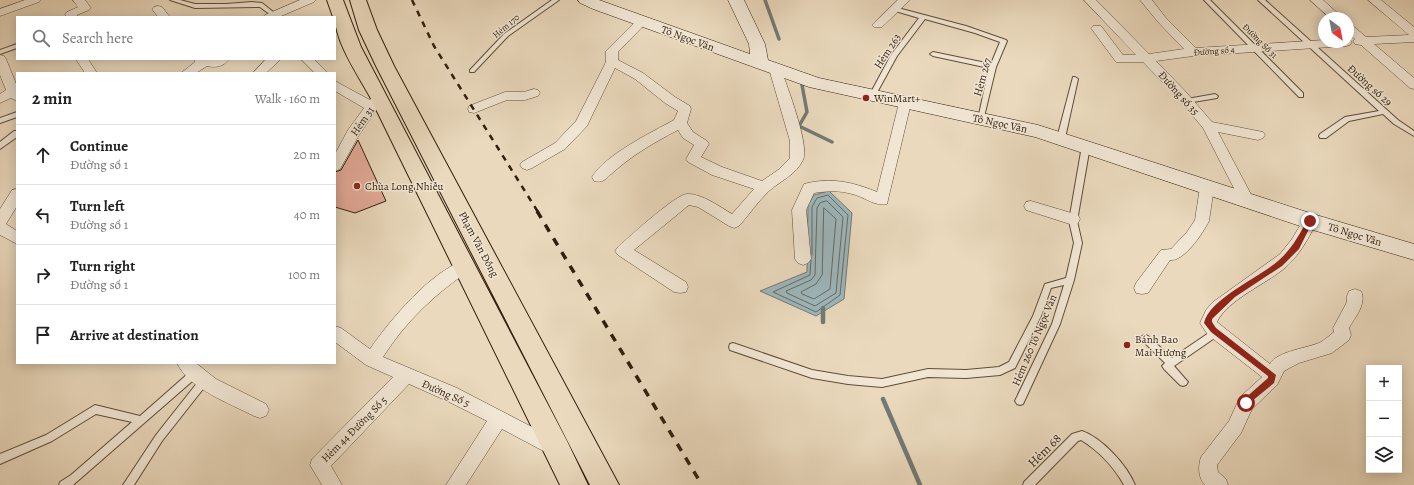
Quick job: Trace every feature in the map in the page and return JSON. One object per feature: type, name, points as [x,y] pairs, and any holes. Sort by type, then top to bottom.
[{"type":"highway","name":"Phạm Văn Đồng","points":[[334,0],[375,102],[465,266],[558,450],[574,485]]},
{"type":"highway","name":"Phạm Văn Đồng","points":[[358,0],[368,30],[385,66],[605,485]]},
{"type":"main road","name":"Tô Ngọc Vân","points":[[586,0],[815,83],[1038,131],[1310,221],[1414,252]]},
{"type":"main road","points":[[736,0],[767,66]]},
{"type":"street","points":[[3,9],[35,0]]},
{"type":"street","points":[[72,16],[71,14],[85,8],[79,0]]},
{"type":"street","points":[[271,16],[310,0]]},
{"type":"street","points":[[878,25],[904,0]]},
{"type":"street","name":"Đường số 35","points":[[1090,0],[1187,101],[1208,126],[1247,200]]},
{"type":"street","points":[[1146,0],[1162,20],[1193,52]]},
{"type":"street","points":[[1316,0],[1330,12]]},
{"type":"street","points":[[1374,0],[1414,33]]},
{"type":"street","points":[[527,165],[560,146],[582,123],[612,62],[612,51],[642,21]]},
{"type":"street","name":"Đường số 4","points":[[1096,28],[1120,60],[1193,52],[1318,44]]},
{"type":"street","points":[[1354,32],[1414,86]]},
{"type":"street","name":"Đường số 4","points":[[1354,42],[1414,38]]},
{"type":"street","points":[[0,59],[15,95],[0,98]]},
{"type":"street","points":[[188,72],[203,60],[215,64],[221,60]]},
{"type":"street","points":[[260,72],[267,64],[273,60]]},
{"type":"street","points":[[308,60],[321,72]]},
{"type":"street","points":[[83,62],[89,72]]},
{"type":"street","points":[[599,177],[620,159],[680,123],[686,109],[670,100],[639,76],[612,62]]},
{"type":"street","points":[[680,287],[623,251],[669,212],[687,199],[702,202],[734,222],[764,187],[783,174],[797,159],[797,141],[767,66]]},
{"type":"street","points":[[336,85],[375,102]]},
{"type":"street","points":[[474,109],[505,96],[525,96],[534,93]]},
{"type":"street","name":"Hẻm 31","points":[[336,164],[353,133],[375,102]]},
{"type":"street","points":[[803,260],[799,210],[808,188],[833,185],[855,189],[882,200],[905,103]]},
{"type":"street","points":[[680,123],[688,135],[702,144],[693,158],[717,171],[764,187]]},
{"type":"street","points":[[1208,126],[1258,135]]},
{"type":"street","points":[[1142,288],[1166,254],[1174,255],[1199,227],[1202,220],[1207,187]]},
{"type":"street","points":[[0,221],[16,196]]},
{"type":"street","points":[[1031,206],[1073,219]]},
{"type":"street","points":[[1272,375],[1216,332],[1208,323],[1209,317],[1232,295],[1280,264],[1296,247],[1310,221]]},
{"type":"street","points":[[0,228],[16,237]]},
{"type":"street","points":[[372,360],[390,332],[414,304],[465,266]]},
{"type":"street","points":[[1219,485],[1209,476],[1208,463],[1235,427],[1246,403],[1271,380],[1272,375],[1278,366],[1295,357],[1326,348],[1339,339],[1343,335],[1342,328],[1355,303],[1355,296]]},
{"type":"street","name":"Đường Số 5","points":[[336,334],[372,360],[406,376],[451,394],[558,450]]},
{"type":"street","points":[[195,373],[260,410]]},
{"type":"street","name":"Hẻm 44 Đường Số 5","points":[[333,485],[319,464],[406,376]]},
{"type":"street","points":[[455,485],[499,418]]},
{"type":"lane","points":[[173,0],[196,6],[262,5],[271,16]]},
{"type":"lane","name":"Hẻm 170","points":[[472,71],[506,36],[556,0]]},
{"type":"lane","name":"Đường Số 31","points":[[1207,0],[1301,96]]},
{"type":"lane","name":"Đường số 29","points":[[1261,0],[1384,112],[1414,134]]},
{"type":"lane","points":[[894,8],[923,17]]},
{"type":"lane","name":"Hẻm 267","points":[[923,17],[981,32],[1004,41],[993,67],[981,119]]},
{"type":"lane","name":"Hẻm 263","points":[[872,96],[894,55],[923,17]]},
{"type":"lane","points":[[0,52],[16,46]]},
{"type":"lane","points":[[933,54],[993,67]]},
{"type":"lane","points":[[1061,138],[1075,79]]},
{"type":"lane","points":[[1187,101],[1215,96]]},
{"type":"lane","points":[[1323,136],[1347,119],[1384,112]]},
{"type":"lane","points":[[0,121],[16,114]]},
{"type":"lane","points":[[0,146],[16,134]]},
{"type":"lane","name":"Hẻm 260 Tô Ngọc Vân","points":[[1020,401],[1056,324],[1070,280],[1078,243],[1073,219],[1086,146]]},
{"type":"lane","points":[[732,347],[812,374],[848,380],[882,383],[928,373],[966,374],[1000,371],[1012,365],[1037,316],[1048,286],[1070,280]]},
{"type":"lane","points":[[1183,382],[1167,366],[1216,332]]},
{"type":"lane","points":[[1145,340],[1171,363]]},
{"type":"lane","points":[[64,485],[75,478],[195,373]]},
{"type":"lane","points":[[128,485],[159,438],[195,373]]},
{"type":"lane","points":[[0,459],[49,438],[95,409],[140,420]]},
{"type":"lane","name":"Hẻm 68","points":[[1028,485],[1075,437],[1082,435],[1094,442],[1122,472],[1130,485]]},
{"type":"water","points":[[829,191],[852,213],[844,299],[816,316],[760,291],[807,272],[808,205],[814,195]]},
{"type":"building","name":"Chùa Long Nhiễu","points":[[358,140],[386,201],[355,213],[336,207],[336,172],[341,170]]},
{"type":"waterway","points":[[765,0],[779,39]]},
{"type":"waterway","points":[[802,85],[807,112],[799,126],[832,142]]},
{"type":"waterway","points":[[823,308],[823,322]]},
{"type":"waterway","points":[[883,399],[920,485]]},
{"type":"railway","points":[[412,0],[434,46],[538,212]]},
{"type":"railway","points":[[537,211],[702,485]]},
{"type":"place","name":"WinMart+","points":[[866,98]]},
{"type":"place","name":"Chùa Long Nhiễu","points":[[357,186]]},
{"type":"place","name":"Bánh Bao Mai Hương","points":[[1127,345]]},
{"type":"route","points":[[1246,403],[1271,380],[1272,375],[1214,330],[1208,323],[1209,317],[1232,295],[1280,264],[1296,247],[1310,221]]}]
